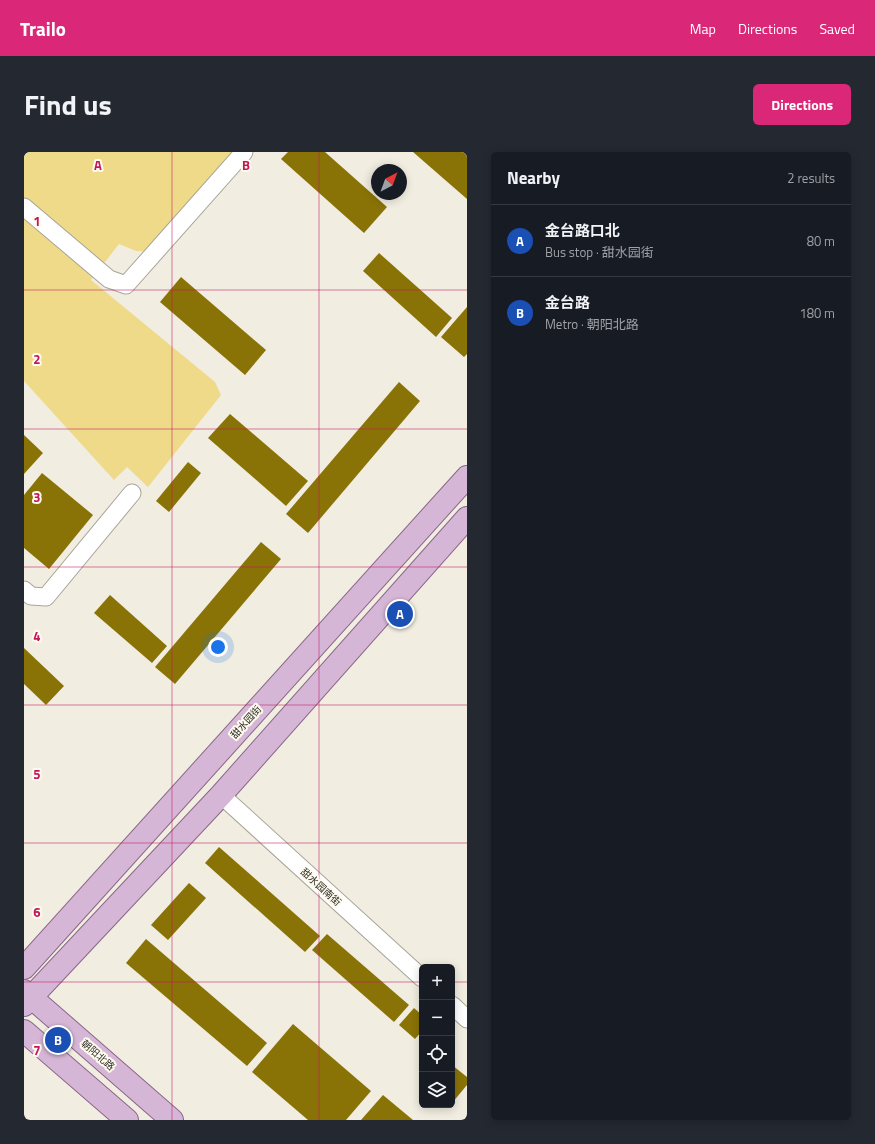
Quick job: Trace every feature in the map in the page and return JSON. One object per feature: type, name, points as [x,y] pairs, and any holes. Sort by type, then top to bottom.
[{"type":"main road","name":"甜水园街","points":[[24,968],[467,477]]},
{"type":"main road","points":[[26,998],[221,795],[467,518]]},
{"type":"main road","name":"朝阳北路","points":[[26,998],[172,1120]]},
{"type":"main road","points":[[24,1031],[128,1120]]},
{"type":"street","points":[[24,207],[109,279],[126,285],[244,152]]},
{"type":"street","points":[[24,590],[31,596],[46,597],[132,493]]},
{"type":"street","name":"甜水园南街","points":[[221,795],[419,975]]},
{"type":"street","points":[[455,1008],[467,1019]]},
{"type":"shaded area","points":[[24,152],[250,152],[163,252],[136,251],[119,244],[91,280],[215,382],[221,395],[148,487],[127,467],[114,480],[24,381]]},
{"type":"building","points":[[288,152],[325,152],[371,193],[371,200],[379,200],[387,207],[364,233],[281,159]]},
{"type":"building","points":[[413,152],[467,152],[467,199]]},
{"type":"building","points":[[379,253],[452,318],[436,337],[363,271]]},
{"type":"building","points":[[181,277],[266,350],[245,375],[160,302]]},
{"type":"building","points":[[467,307],[467,354],[464,357],[441,337]]},
{"type":"building","points":[[399,382],[420,401],[308,533],[286,514]]},
{"type":"building","points":[[230,414],[308,481],[286,506],[208,438]]},
{"type":"building","points":[[24,435],[43,453],[24,474]]},
{"type":"building","points":[[188,462],[201,473],[169,512],[156,501]]},
{"type":"building","points":[[42,473],[93,515],[49,569],[24,548],[24,495]]},
{"type":"building","points":[[261,542],[281,559],[175,684],[155,667]]},
{"type":"building","points":[[110,595],[167,646],[152,663],[94,613]]},
{"type":"building","points":[[24,648],[64,686],[46,705],[24,684]]},
{"type":"building","points":[[219,847],[320,936],[305,952],[205,863]]},
{"type":"building","points":[[189,883],[206,898],[168,940],[151,925]]},
{"type":"building","points":[[327,934],[409,1005],[394,1022],[312,950]]},
{"type":"building","points":[[146,939],[267,1043],[247,1066],[126,963]]},
{"type":"building","points":[[414,1008],[419,1012],[419,1034],[415,1039],[399,1025]]},
{"type":"building","points":[[293,1024],[371,1091],[346,1120],[308,1120],[252,1072]]},
{"type":"building","points":[[455,1067],[467,1077],[467,1085],[455,1099]]},
{"type":"building","points":[[383,1095],[413,1120],[361,1120]]},
{"type":"place","name":"金台路口北","points":[[400,614]]},
{"type":"place","name":"金台路","points":[[58,1040]]}]
